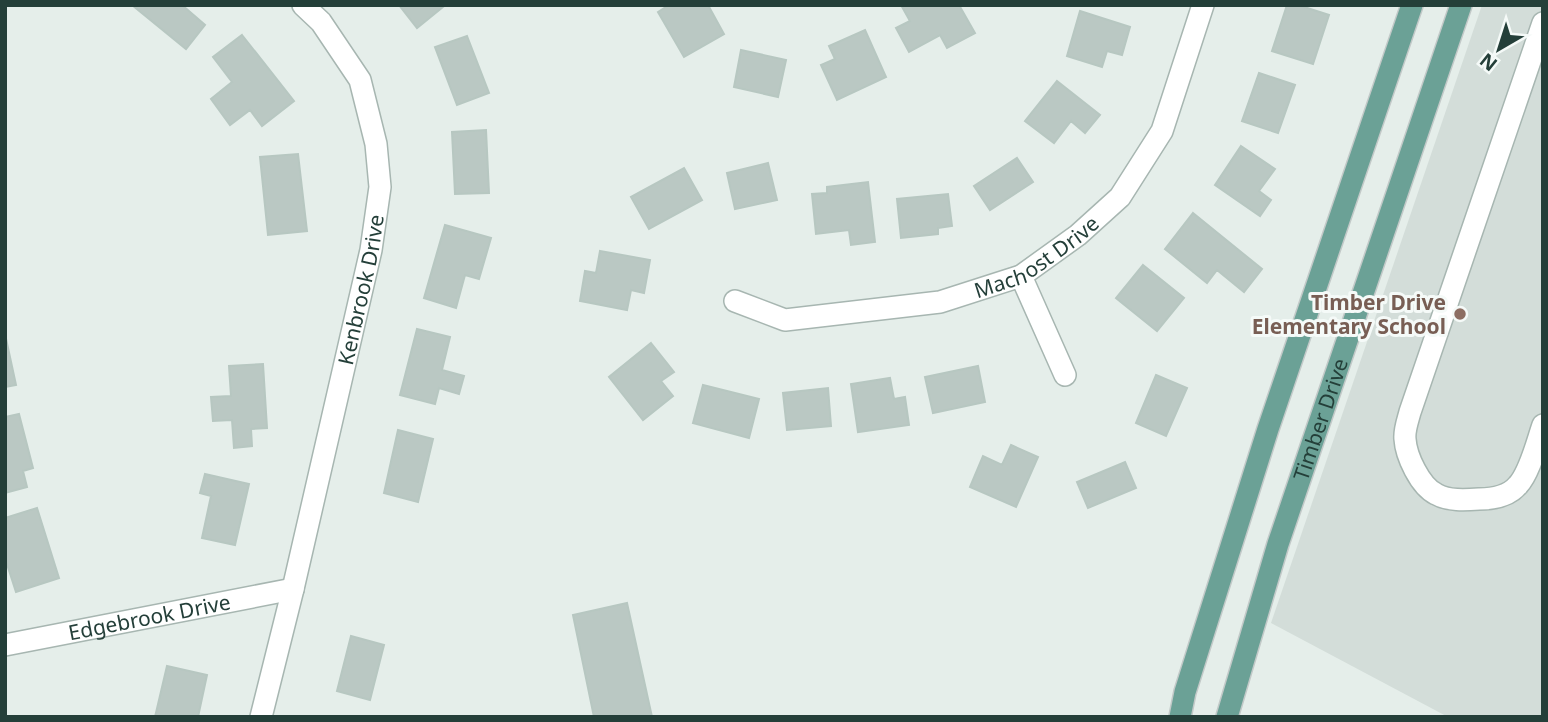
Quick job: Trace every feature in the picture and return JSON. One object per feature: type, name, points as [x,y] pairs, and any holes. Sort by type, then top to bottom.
[{"type":"main road","points":[[1180,717],[1185,692],[1234,530],[1412,5]]},
{"type":"main road","name":"Timber Drive","points":[[1227,717],[1278,544],[1461,5]]},
{"type":"street","name":"Kenbrook Drive","points":[[261,717],[371,250],[380,187],[376,144],[360,80],[321,22],[303,5]]},
{"type":"street","name":"Machost Drive","points":[[735,301],[785,320],[940,302],[1021,276],[1078,235],[1120,197],[1162,131],[1203,5]]},
{"type":"street","points":[[1543,23],[1410,412],[1405,437],[1408,454],[1422,481],[1435,494],[1454,499],[1504,496],[1519,485],[1537,462],[1543,425]]},
{"type":"street","points":[[1021,276],[1065,375]]},
{"type":"street","name":"Edgebrook Drive","points":[[5,645],[293,589]]},
{"type":"shaded area","name":"Timber Drive Elementary School","points":[[1482,5],[1543,5],[1543,717],[1448,717],[1271,623]]},
{"type":"building","points":[[132,5],[182,5],[205,25],[186,49]]},
{"type":"building","points":[[399,5],[441,5],[443,7],[417,28]]},
{"type":"building","points":[[669,5],[708,5],[724,34],[684,57],[658,12]]},
{"type":"building","points":[[901,5],[959,5],[975,33],[947,48],[940,35],[909,52],[896,28],[910,21]]},
{"type":"building","points":[[1287,5],[1298,5],[1329,15],[1313,64],[1272,51]]},
{"type":"building","points":[[1080,11],[1130,27],[1122,55],[1107,51],[1102,67],[1067,56]]},
{"type":"building","points":[[865,30],[886,77],[837,100],[821,65],[835,59],[829,46]]},
{"type":"building","points":[[242,35],[294,101],[262,126],[250,110],[230,125],[211,99],[232,82],[213,57]]},
{"type":"building","points":[[467,36],[489,93],[457,105],[435,47]]},
{"type":"building","points":[[741,50],[786,60],[778,97],[734,87]]},
{"type":"building","points":[[1259,73],[1295,85],[1278,133],[1242,121]]},
{"type":"building","points":[[1057,81],[1100,115],[1085,133],[1071,121],[1054,143],[1025,121]]},
{"type":"building","points":[[486,130],[489,193],[455,194],[452,132]]},
{"type":"building","points":[[1241,146],[1275,169],[1259,191],[1271,200],[1260,216],[1215,185]]},
{"type":"building","points":[[298,154],[307,231],[268,235],[260,157]]},
{"type":"building","points":[[1017,158],[1033,182],[990,210],[974,186]]},
{"type":"building","points":[[768,163],[777,200],[735,209],[727,173]]},
{"type":"building","points":[[684,168],[702,200],[649,229],[631,197]]},
{"type":"building","points":[[868,182],[875,242],[851,245],[849,230],[816,234],[812,194],[827,193],[827,187]]},
{"type":"building","points":[[948,194],[952,226],[938,228],[938,234],[901,238],[897,199]]},
{"type":"building","points":[[1193,213],[1262,269],[1244,292],[1217,270],[1207,283],[1165,249]]},
{"type":"building","points":[[445,225],[491,238],[479,279],[465,275],[456,308],[424,298]]},
{"type":"building","points":[[600,251],[650,260],[644,293],[631,290],[627,310],[580,301],[585,271],[596,273]]},
{"type":"building","points":[[1143,265],[1184,298],[1157,331],[1116,298]]},
{"type":"building","points":[[417,329],[450,337],[442,370],[464,376],[459,394],[439,388],[435,404],[400,395]]},
{"type":"building","points":[[5,334],[16,385],[5,387]]},
{"type":"building","points":[[651,343],[674,372],[661,381],[673,396],[643,420],[609,377]]},
{"type":"building","points":[[263,364],[267,428],[251,429],[252,446],[234,448],[232,420],[213,421],[211,397],[231,396],[229,366]]},
{"type":"building","points":[[978,366],[985,402],[933,413],[925,377]]},
{"type":"building","points":[[1156,375],[1187,388],[1166,436],[1136,423]]},
{"type":"building","points":[[890,378],[894,399],[905,397],[909,425],[858,432],[851,384]]},
{"type":"building","points":[[703,385],[759,399],[749,438],[693,423]]},
{"type":"building","points":[[828,388],[831,426],[787,430],[783,393]]},
{"type":"building","points":[[19,414],[33,468],[23,471],[27,487],[5,493],[5,417]]},
{"type":"building","points":[[398,430],[433,439],[418,502],[384,493]]},
{"type":"building","points":[[1011,445],[1038,457],[1016,507],[970,487],[983,456],[1002,465]]},
{"type":"building","points":[[1125,462],[1136,488],[1088,508],[1077,482]]},
{"type":"building","points":[[205,474],[249,484],[235,545],[202,538],[211,496],[200,493]]},
{"type":"building","points":[[37,508],[59,578],[16,592],[5,558],[5,518]]},
{"type":"building","points":[[627,603],[652,717],[594,717],[573,615]]},
{"type":"building","points":[[351,636],[384,645],[370,700],[337,691]]},
{"type":"building","points":[[167,666],[207,675],[198,717],[155,717]]},
{"type":"place","name":"Timber Drive Elementary School","points":[[1460,314]]}]
